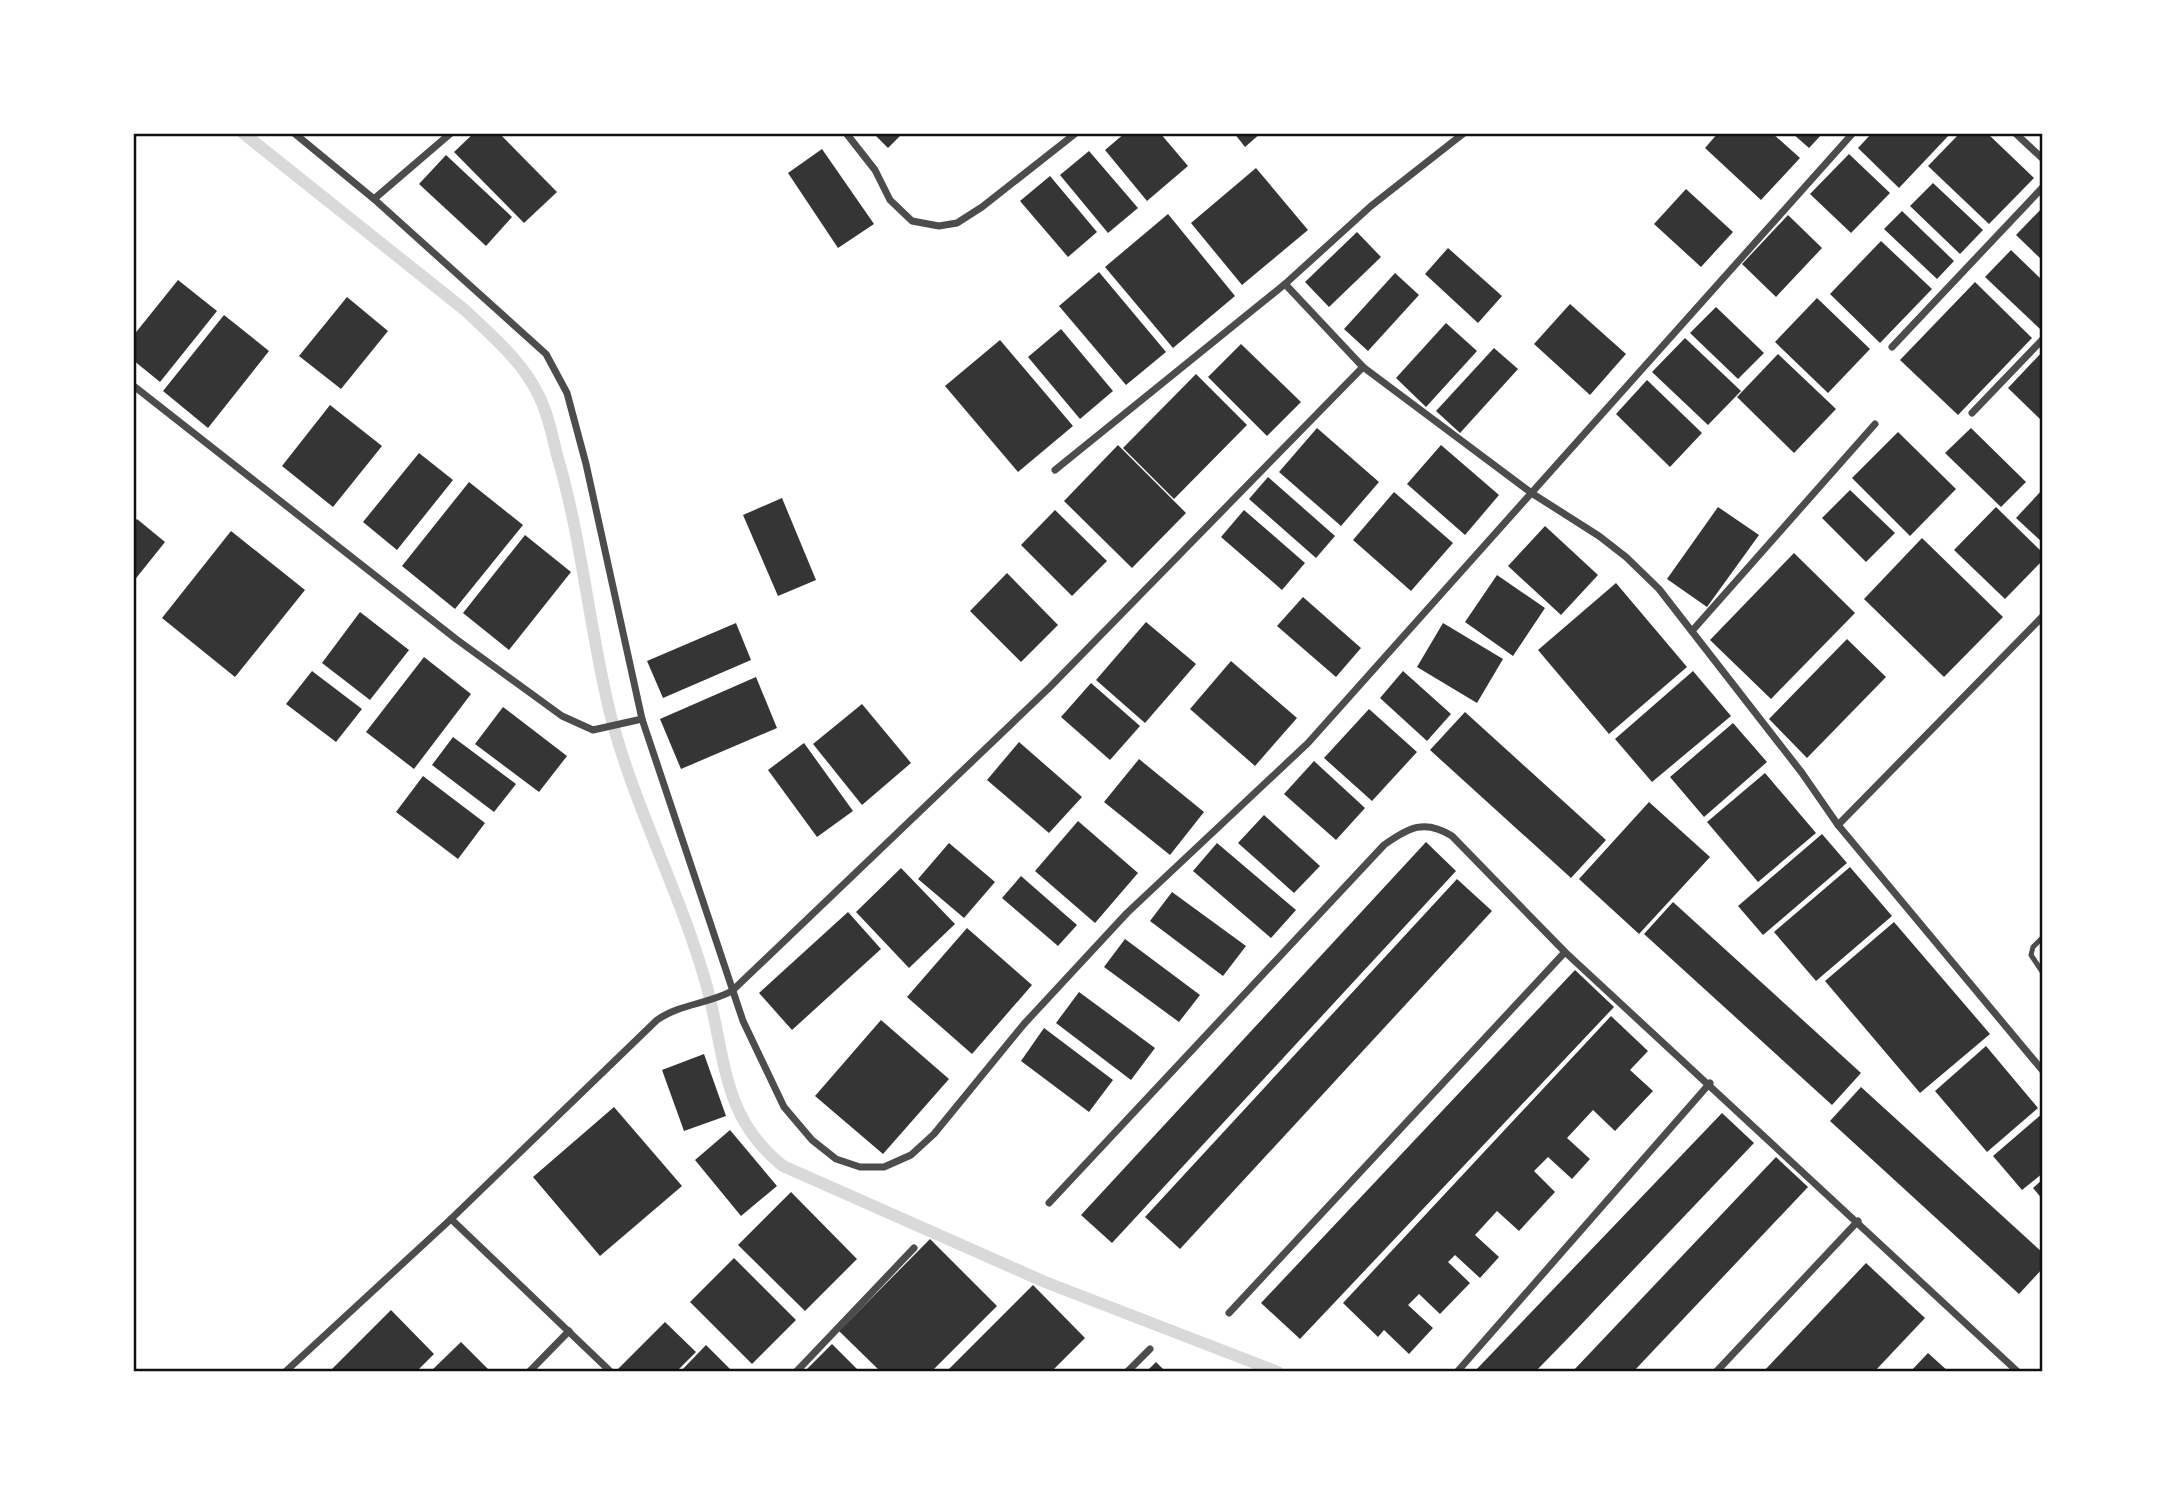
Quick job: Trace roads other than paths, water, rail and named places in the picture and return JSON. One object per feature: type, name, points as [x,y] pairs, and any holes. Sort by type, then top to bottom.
[{"type":"street","points":[[294,133],[374,199],[546,354],[567,393],[586,464],[642,719],[732,991],[761,1061],[784,1107],[812,1140],[836,1159],[860,1167],[884,1167],[911,1155],[962,1103],[1024,1024],[1127,913],[1308,743],[1853,133]]},
{"type":"street","points":[[374,199],[451,133]]},
{"type":"street","points":[[846,133],[875,170],[890,200],[912,221],[939,226],[957,223],[982,207],[1076,133]]},
{"type":"street","points":[[1055,470],[1285,284],[1371,206],[1464,133]]},
{"type":"street","points":[[2015,133],[2043,159]]},
{"type":"street","points":[[1892,347],[2043,187]]},
{"type":"street","points":[[1285,284],[1363,367],[1533,494],[1626,556],[1659,589],[1838,825],[2043,1071]]},
{"type":"street","points":[[1972,413],[2043,338]]},
{"type":"street","points":[[285,1372],[451,1219],[657,1020],[671,1010],[718,999],[732,991],[1050,687],[1363,367]]},
{"type":"street","points":[[135,387],[467,647],[562,716],[593,730],[642,719]]},
{"type":"street","points":[[1692,631],[1875,424]]},
{"type":"street","points":[[1838,825],[2043,615]]},
{"type":"street","points":[[1049,1203],[1384,845],[1403,831],[1421,824],[1439,828],[1452,836],[1565,952],[1710,1083],[2018,1372]]},
{"type":"street","points":[[1229,1313],[1565,952]]},
{"type":"street","points":[[1457,1372],[1710,1083]]},
{"type":"street","points":[[451,1219],[611,1372]]},
{"type":"street","points":[[1716,1372],[1858,1221]]},
{"type":"street","points":[[796,1372],[914,1248]]},
{"type":"street","points":[[529,1372],[569,1331]]},
{"type":"street","points":[[1127,1372],[1150,1349]]},
{"type":"lane","points":[[2043,937],[2033,947],[2031,956],[2043,973]]},
{"type":"waterway","points":[[243,133],[466,311],[515,360],[538,394],[547,416],[566,487],[603,681],[620,748],[696,952],[707,987],[729,1084],[748,1127],[763,1147],[783,1166],[1045,1282],[1278,1372]]}]
